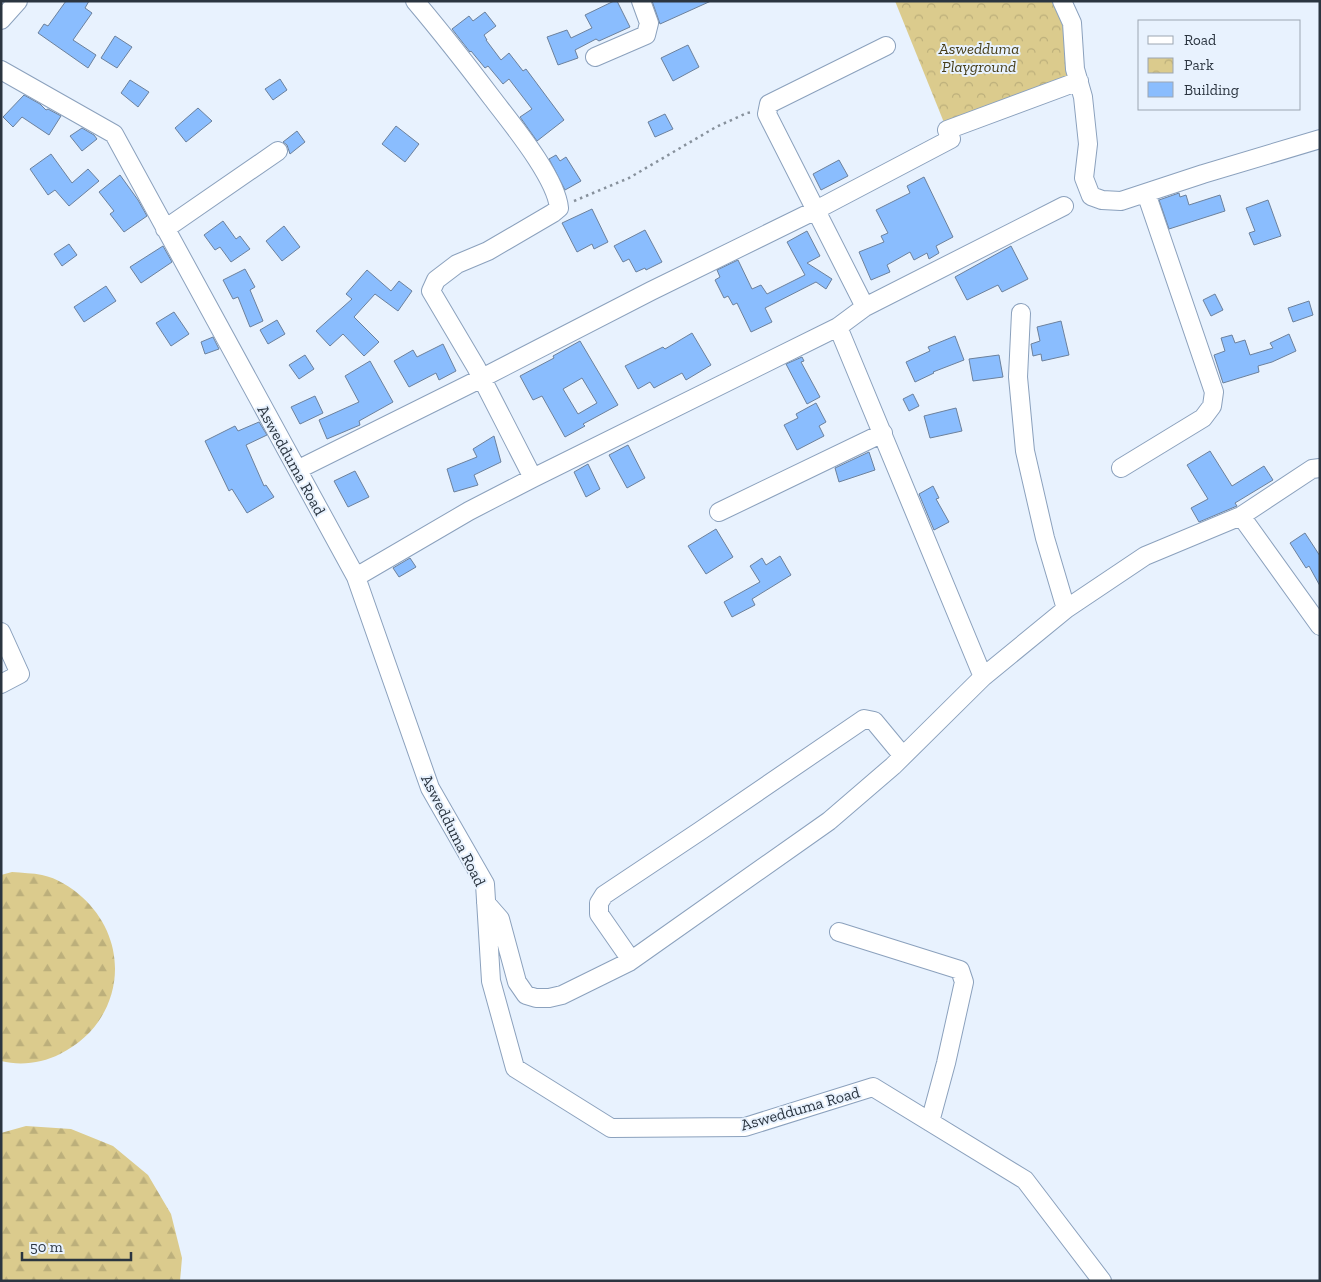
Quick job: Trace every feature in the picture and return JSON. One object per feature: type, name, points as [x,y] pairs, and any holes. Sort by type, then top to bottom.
[{"type":"street","points":[[1,20],[18,1]]},
{"type":"street","points":[[415,1],[522,137],[557,195],[559,208],[553,214],[488,251],[457,264],[436,280],[432,291],[482,378],[533,478]]},
{"type":"street","points":[[594,57],[646,35],[649,23],[641,1]]},
{"type":"street","points":[[1062,1],[1072,23],[1075,69],[1083,97],[1088,144],[1084,178],[1091,196],[1102,200],[1121,201],[1320,139]]},
{"type":"street","points":[[865,307],[780,143],[767,114],[769,104],[886,46]]},
{"type":"street","name":"Aswedduma Road","points":[[1,70],[114,134],[356,577],[430,788],[485,884],[491,981],[515,1068],[611,1128],[745,1128],[873,1087],[1025,1180],[1102,1281]]},
{"type":"street","points":[[302,468],[650,291],[816,210],[952,139],[948,130],[1079,81]]},
{"type":"street","points":[[165,229],[278,151]]},
{"type":"street","points":[[1121,468],[1203,418],[1212,406],[1214,392],[1146,193]]},
{"type":"street","points":[[356,577],[469,511],[838,327],[865,307],[1064,206]]},
{"type":"street","points":[[1021,313],[1018,377],[1024,451],[1045,538],[1066,609]]},
{"type":"street","points":[[838,327],[982,677]]},
{"type":"street","points":[[719,512],[883,433]]},
{"type":"street","points":[[486,903],[500,919],[517,982],[526,995],[536,998],[549,998],[562,995],[631,960],[829,821],[903,756],[982,677],[1066,609],[1145,556],[1241,516],[1312,469],[1320,468]]},
{"type":"street","points":[[1241,516],[1320,626]]},
{"type":"street","points":[[1,632],[20,674],[1,684]]},
{"type":"street","points":[[631,960],[599,914],[599,903],[604,895],[700,832],[864,719],[874,722],[903,756]]},
{"type":"street","points":[[839,932],[960,970],[964,982],[930,1122]]},
{"type":"path","points":[[559,208],[628,178],[746,113],[768,110]]},
{"type":"green space","name":"Aswedduma Playground","points":[[895,1],[1052,1],[1061,21],[1079,81],[947,130]]},
{"type":"green space","points":[[12,872],[48,876],[64,883],[78,893],[99,916],[109,937],[115,959],[114,981],[108,1003],[97,1023],[81,1040],[60,1054],[46,1060],[31,1063],[1,1061],[1,875]]},
{"type":"green space","points":[[26,1126],[71,1129],[113,1146],[148,1175],[171,1214],[182,1258],[180,1281],[1,1281],[1,1133]]},
{"type":"building","points":[[66,1],[89,1],[85,8],[92,13],[73,40],[96,55],[88,68],[38,33],[44,24],[48,26]]},
{"type":"building","points":[[617,1],[630,27],[599,41],[596,39],[575,50],[578,58],[558,65],[547,37],[567,30],[571,38],[592,28],[585,15]]},
{"type":"building","points":[[652,1],[711,1],[660,24]]},
{"type":"building","points":[[485,12],[496,26],[484,35],[486,40],[501,60],[509,53],[523,71],[526,69],[564,120],[537,141],[520,117],[532,109],[509,79],[503,84],[488,66],[485,68],[470,52],[452,29],[469,16],[473,21]]},
{"type":"building","points":[[115,36],[132,47],[117,68],[101,58]]},
{"type":"building","points":[[688,45],[699,67],[673,81],[661,58]]},
{"type":"building","points":[[280,79],[287,90],[273,100],[265,89]]},
{"type":"building","points":[[130,80],[149,92],[138,107],[121,93]]},
{"type":"building","points":[[24,95],[40,104],[46,110],[48,109],[61,116],[49,135],[22,117],[13,127],[3,117]]},
{"type":"building","points":[[198,108],[212,121],[186,142],[175,128]]},
{"type":"building","points":[[665,114],[673,129],[655,137],[648,122]]},
{"type":"building","points":[[396,126],[419,144],[405,162],[382,144]]},
{"type":"building","points":[[82,128],[97,139],[82,151],[70,136]]},
{"type":"building","points":[[297,131],[305,142],[290,154],[287,145],[283,142]]},
{"type":"building","points":[[51,154],[72,183],[88,169],[99,181],[69,206],[55,190],[48,195],[30,169]]},
{"type":"building","points":[[556,155],[560,161],[566,157],[581,181],[565,190],[549,159]]},
{"type":"building","points":[[839,160],[848,176],[821,190],[813,174]]},
{"type":"building","points":[[120,175],[147,216],[124,232],[110,214],[114,211],[99,192]]},
{"type":"building","points":[[924,177],[953,237],[936,246],[939,253],[929,259],[927,253],[914,260],[910,252],[887,265],[890,272],[871,280],[859,252],[884,242],[881,236],[888,233],[876,210],[910,193],[907,186]]},
{"type":"building","points":[[1179,193],[1180,197],[1186,195],[1189,205],[1220,195],[1225,211],[1169,229],[1159,200]]},
{"type":"building","points":[[1268,200],[1281,236],[1254,245],[1249,233],[1255,231],[1246,208]]},
{"type":"building","points":[[592,209],[608,242],[594,249],[592,244],[577,252],[562,223]]},
{"type":"building","points":[[223,221],[236,239],[240,236],[250,249],[231,262],[220,247],[215,250],[204,235]]},
{"type":"building","points":[[284,226],[300,247],[282,261],[266,241]]},
{"type":"building","points":[[645,230],[662,262],[646,270],[645,268],[636,272],[629,259],[623,262],[614,246]]},
{"type":"building","points":[[807,231],[820,256],[807,263],[832,279],[826,289],[816,282],[765,308],[772,322],[751,332],[737,303],[733,305],[728,296],[724,298],[715,280],[720,277],[717,270],[738,260],[752,289],[761,285],[767,294],[805,275],[787,242]]},
{"type":"building","points":[[69,244],[77,255],[62,266],[54,254]]},
{"type":"building","points":[[163,246],[172,262],[141,283],[130,267]]},
{"type":"building","points":[[1011,246],[1028,279],[1002,292],[998,285],[967,300],[955,277]]},
{"type":"building","points":[[245,269],[255,287],[250,290],[263,321],[250,327],[238,297],[233,299],[223,280]]},
{"type":"building","points":[[367,270],[391,291],[399,281],[412,291],[398,311],[375,294],[354,317],[379,342],[364,356],[343,334],[330,346],[316,331],[352,299],[346,294]]},
{"type":"building","points":[[106,286],[116,301],[84,322],[74,307]]},
{"type":"building","points":[[1215,294],[1223,310],[1211,316],[1203,300]]},
{"type":"building","points":[[1309,301],[1313,315],[1293,322],[1288,308]]},
{"type":"building","points":[[174,312],[189,334],[171,346],[156,323]]},
{"type":"building","points":[[277,320],[285,334],[268,344],[260,330]]},
{"type":"building","points":[[1061,321],[1069,355],[1042,361],[1041,354],[1033,356],[1031,344],[1040,341],[1037,327]]},
{"type":"building","points":[[692,333],[711,365],[686,380],[682,373],[654,388],[650,382],[638,389],[625,366],[663,347],[665,349]]},
{"type":"building","points":[[1289,334],[1296,351],[1258,366],[1259,372],[1223,383],[1214,355],[1225,351],[1221,338],[1232,335],[1235,343],[1245,340],[1250,355],[1273,348],[1270,343]]},
{"type":"building","points":[[955,336],[964,360],[933,372],[915,382],[906,362],[930,351],[928,347]]},
{"type":"building","points":[[213,337],[219,349],[205,354],[201,342]]},
{"type":"building","points":[[580,341],[618,405],[583,424],[585,426],[565,437],[542,396],[533,400],[520,376],[554,358],[553,356]],"holes":[[[582,378],[597,403],[578,414],[563,389]]]},
{"type":"building","points":[[443,344],[456,371],[439,380],[436,373],[409,387],[394,361],[413,350],[417,357]]},
{"type":"building","points":[[305,355],[314,369],[299,379],[289,365]]},
{"type":"building","points":[[999,355],[1003,377],[973,381],[969,359]]},
{"type":"building","points":[[802,357],[804,361],[801,362],[820,397],[807,404],[786,364]]},
{"type":"building","points":[[370,361],[393,402],[359,421],[360,425],[327,439],[319,420],[359,402],[345,376]]},
{"type":"building","points":[[913,394],[919,406],[909,411],[903,399]]},
{"type":"building","points":[[315,396],[323,413],[300,424],[291,407]]},
{"type":"building","points":[[816,403],[826,422],[819,426],[824,436],[797,450],[784,425],[798,418],[796,414]]},
{"type":"building","points":[[956,408],[962,431],[930,438],[924,416]]},
{"type":"building","points":[[259,422],[267,435],[246,445],[264,486],[266,485],[274,497],[247,513],[232,489],[229,491],[205,441],[235,426],[238,431]]},
{"type":"building","points":[[494,436],[501,462],[474,475],[478,485],[454,492],[447,469],[477,457],[473,449]]},
{"type":"building","points":[[628,445],[645,478],[627,488],[609,455]]},
{"type":"building","points":[[1210,451],[1232,486],[1264,466],[1273,480],[1235,503],[1237,506],[1199,522],[1191,508],[1208,499],[1187,465]]},
{"type":"building","points":[[869,452],[875,470],[839,482],[835,468]]},
{"type":"building","points":[[588,464],[600,489],[586,497],[574,472]]},
{"type":"building","points":[[355,471],[369,497],[348,507],[334,481]]},
{"type":"building","points":[[933,486],[939,498],[936,499],[949,522],[934,530],[919,494]]},
{"type":"building","points":[[716,529],[733,557],[706,574],[688,546]]},
{"type":"building","points":[[1305,533],[1320,556],[1320,586],[1309,566],[1306,568],[1290,543]]},
{"type":"building","points":[[780,556],[791,575],[752,599],[755,605],[732,617],[724,602],[760,582],[750,566],[762,558],[766,565]]},
{"type":"building","points":[[410,558],[416,567],[399,577],[393,568]]}]
